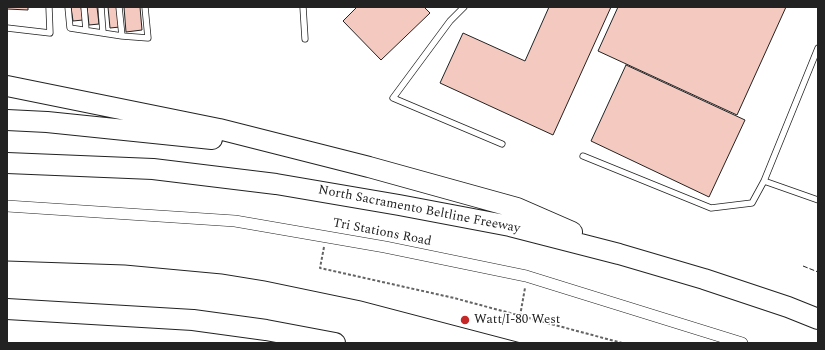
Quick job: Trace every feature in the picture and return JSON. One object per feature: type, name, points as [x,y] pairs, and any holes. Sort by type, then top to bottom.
[{"type":"highway","points":[[7,86],[212,127],[517,208],[619,254]]},
{"type":"highway","points":[[7,120],[47,122],[291,147]]},
{"type":"highway","name":"North Sacramento Beltline Freeway","points":[[7,163],[153,170],[276,184],[510,226],[619,254],[704,279],[788,307],[818,320]]},
{"type":"highway","points":[[7,309],[193,320],[266,330],[335,343]]},
{"type":"street","name":"Tri Stations Road","points":[[7,206],[235,221],[385,247],[528,277],[742,343]]},
{"type":"lane","points":[[7,28],[50,33],[49,7]]},
{"type":"lane","points":[[68,7],[70,28],[122,36],[148,38],[145,7]]},
{"type":"lane","points":[[84,7],[86,30]]},
{"type":"lane","points":[[101,7],[103,33]]},
{"type":"lane","points":[[120,7],[122,36]]},
{"type":"lane","points":[[302,7],[305,39]]},
{"type":"lane","points":[[464,7],[450,21],[394,98],[502,144]]},
{"type":"lane","points":[[583,156],[711,208],[752,203],[764,181],[818,48]]},
{"type":"lane","points":[[764,181],[818,200]]},
{"type":"path","points":[[326,237],[320,268],[447,297],[622,343]]},
{"type":"path","points":[[520,316],[528,277]]},
{"type":"building","points":[[7,7],[28,7],[28,10],[7,9]]},
{"type":"building","points":[[71,7],[81,7],[83,20],[73,21]]},
{"type":"building","points":[[87,7],[97,7],[99,24],[89,25]]},
{"type":"building","points":[[108,7],[118,7],[120,27],[110,28]]},
{"type":"building","points":[[124,7],[140,7],[142,30],[126,32]]},
{"type":"building","points":[[357,7],[424,7],[430,13],[381,60],[343,21]]},
{"type":"building","points":[[549,7],[611,7],[553,135],[440,83],[463,33],[525,61]]},
{"type":"building","points":[[618,7],[786,7],[737,115],[598,51]]},
{"type":"building","points":[[626,65],[745,120],[709,197],[591,141]]},
{"type":"tram line","points":[[7,261],[125,265],[222,274],[265,281],[361,301],[521,343]]},
{"type":"fence","points":[[803,266],[818,272]]},
{"type":"place","name":"Watt/I-80 West","points":[[465,320]]}]
